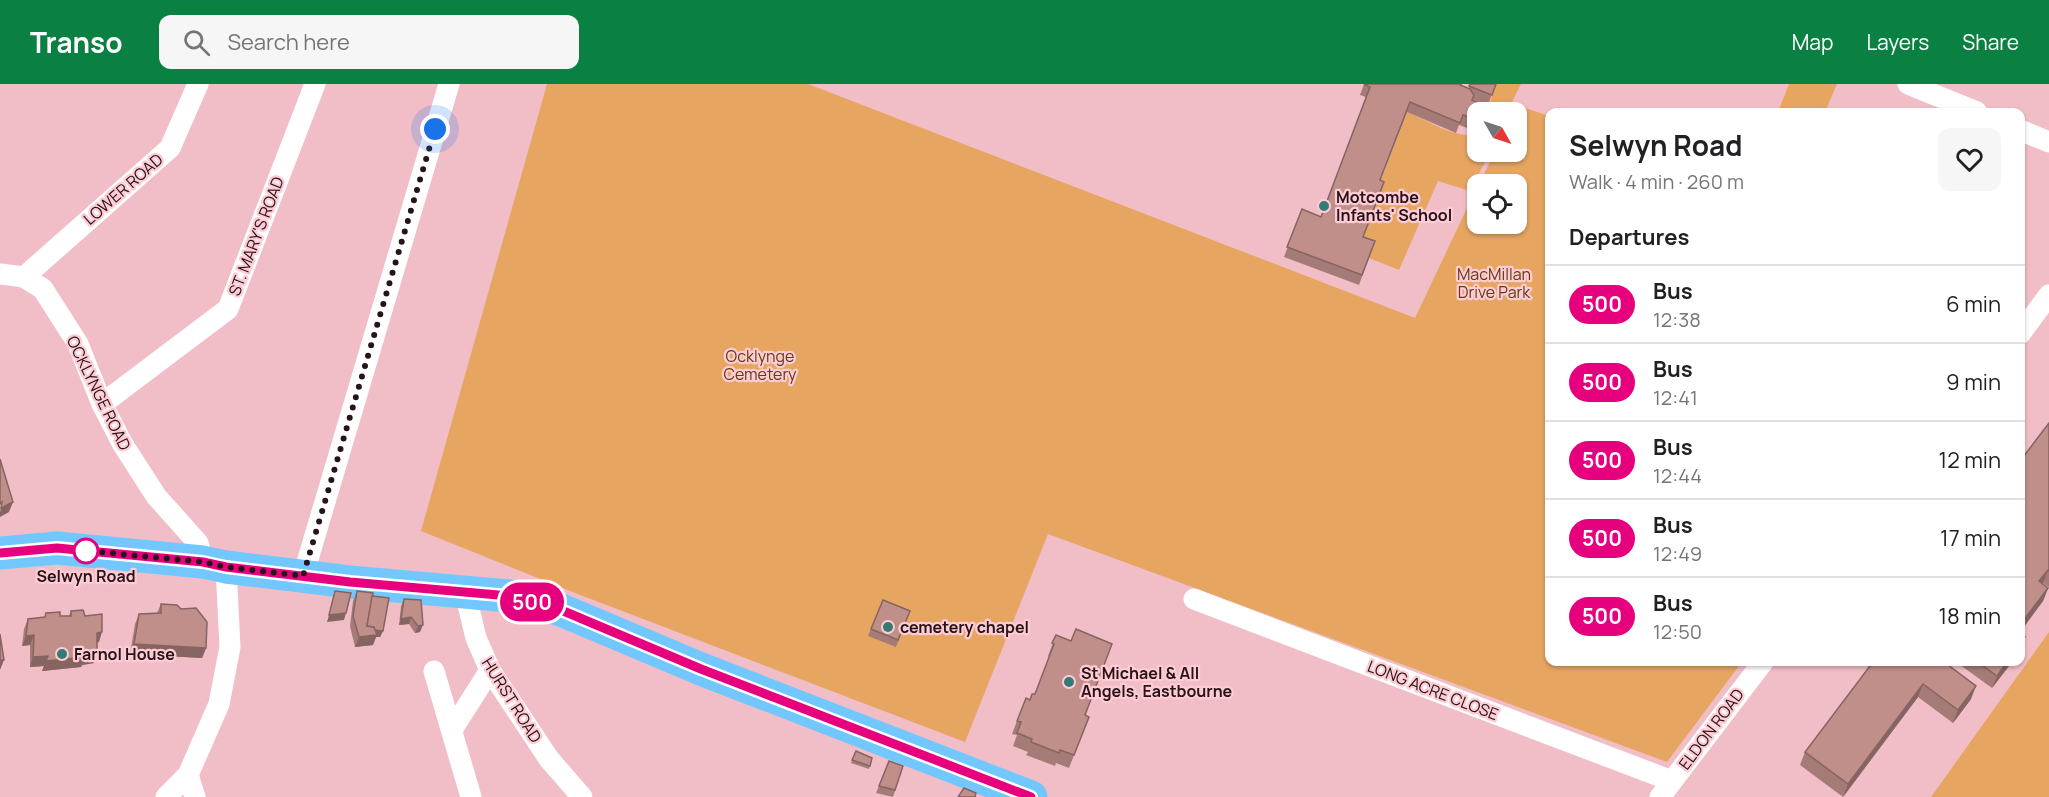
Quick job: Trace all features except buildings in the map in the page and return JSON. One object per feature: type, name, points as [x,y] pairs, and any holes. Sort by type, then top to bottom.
[{"type":"main road","points":[[0,553],[57,548],[303,576],[510,596],[561,610],[986,789],[1031,797]]},
{"type":"street","name":"LOWER ROAD","points":[[24,277],[170,148],[198,84]]},
{"type":"street","name":"ST. MARY'S ROAD","points":[[102,404],[228,309],[315,84]]},
{"type":"street","points":[[303,576],[448,84]]},
{"type":"street","points":[[1908,84],[1967,108]]},
{"type":"street","points":[[2025,132],[2049,142]]},
{"type":"street","points":[[0,274],[24,277]]},
{"type":"street","name":"OCKLYNGE ROAD","points":[[24,277],[43,289],[78,344],[102,404],[122,443],[156,496],[198,543],[214,565]]},
{"type":"street","points":[[2025,326],[2049,295]]},
{"type":"street","points":[[166,797],[188,775],[219,704],[231,647],[214,565]]},
{"type":"street","name":"HURST ROAD","points":[[465,592],[476,638],[490,670],[549,759],[582,797]]},
{"type":"street","name":"LONG ACRE CLOSE","points":[[1194,599],[1666,789]]},
{"type":"street","name":"ELDON ROAD","points":[[1666,789],[1760,666]]},
{"type":"street","points":[[452,730],[490,670]]},
{"type":"street","points":[[434,671],[471,797]]},
{"type":"street","points":[[188,775],[195,797]]},
{"type":"green space","name":"Ocklynge Cemetery","points":[[547,84],[808,84],[1415,318],[1467,208],[1467,234],[1527,234],[1527,174],[1484,174],[1490,162],[1527,162],[1527,108],[1545,115],[1545,666],[1739,666],[1667,762],[1048,534],[965,742],[570,591],[421,531]]},
{"type":"green space","points":[[1496,84],[1521,84],[1512,102],[1490,102]]},
{"type":"green space","points":[[1789,84],[1837,84],[1827,108],[1780,108]]},
{"type":"green space","points":[[1407,112],[1441,128],[1467,135],[1467,162],[1485,162],[1479,174],[1467,174],[1467,190],[1438,181],[1399,270],[1369,258],[1359,247],[1380,192],[1377,190]]},
{"type":"green space","points":[[2049,632],[2049,797],[1931,797],[2025,666]]},
{"type":"bus line","name":"500","points":[[0,553],[57,548],[203,562],[226,567],[350,582],[510,596],[561,610],[701,669],[1031,797]]},
{"type":"place","name":"Motcombe Infants' School","points":[[1324,206]]},
{"type":"place","name":"Selwyn Road","points":[[86,551]]},
{"type":"place","name":"cemetery chapel","points":[[888,627]]},
{"type":"place","name":"Farnol House","points":[[62,654]]},
{"type":"place","name":"St Michael & All Angels, Eastbourne","points":[[1069,682]]},
{"type":"route","points":[[86,551],[78,550],[203,562],[303,576],[435,129]]},
{"type":"park label","name":"MacMillan Drive Park","points":[[1494,283]]}]
